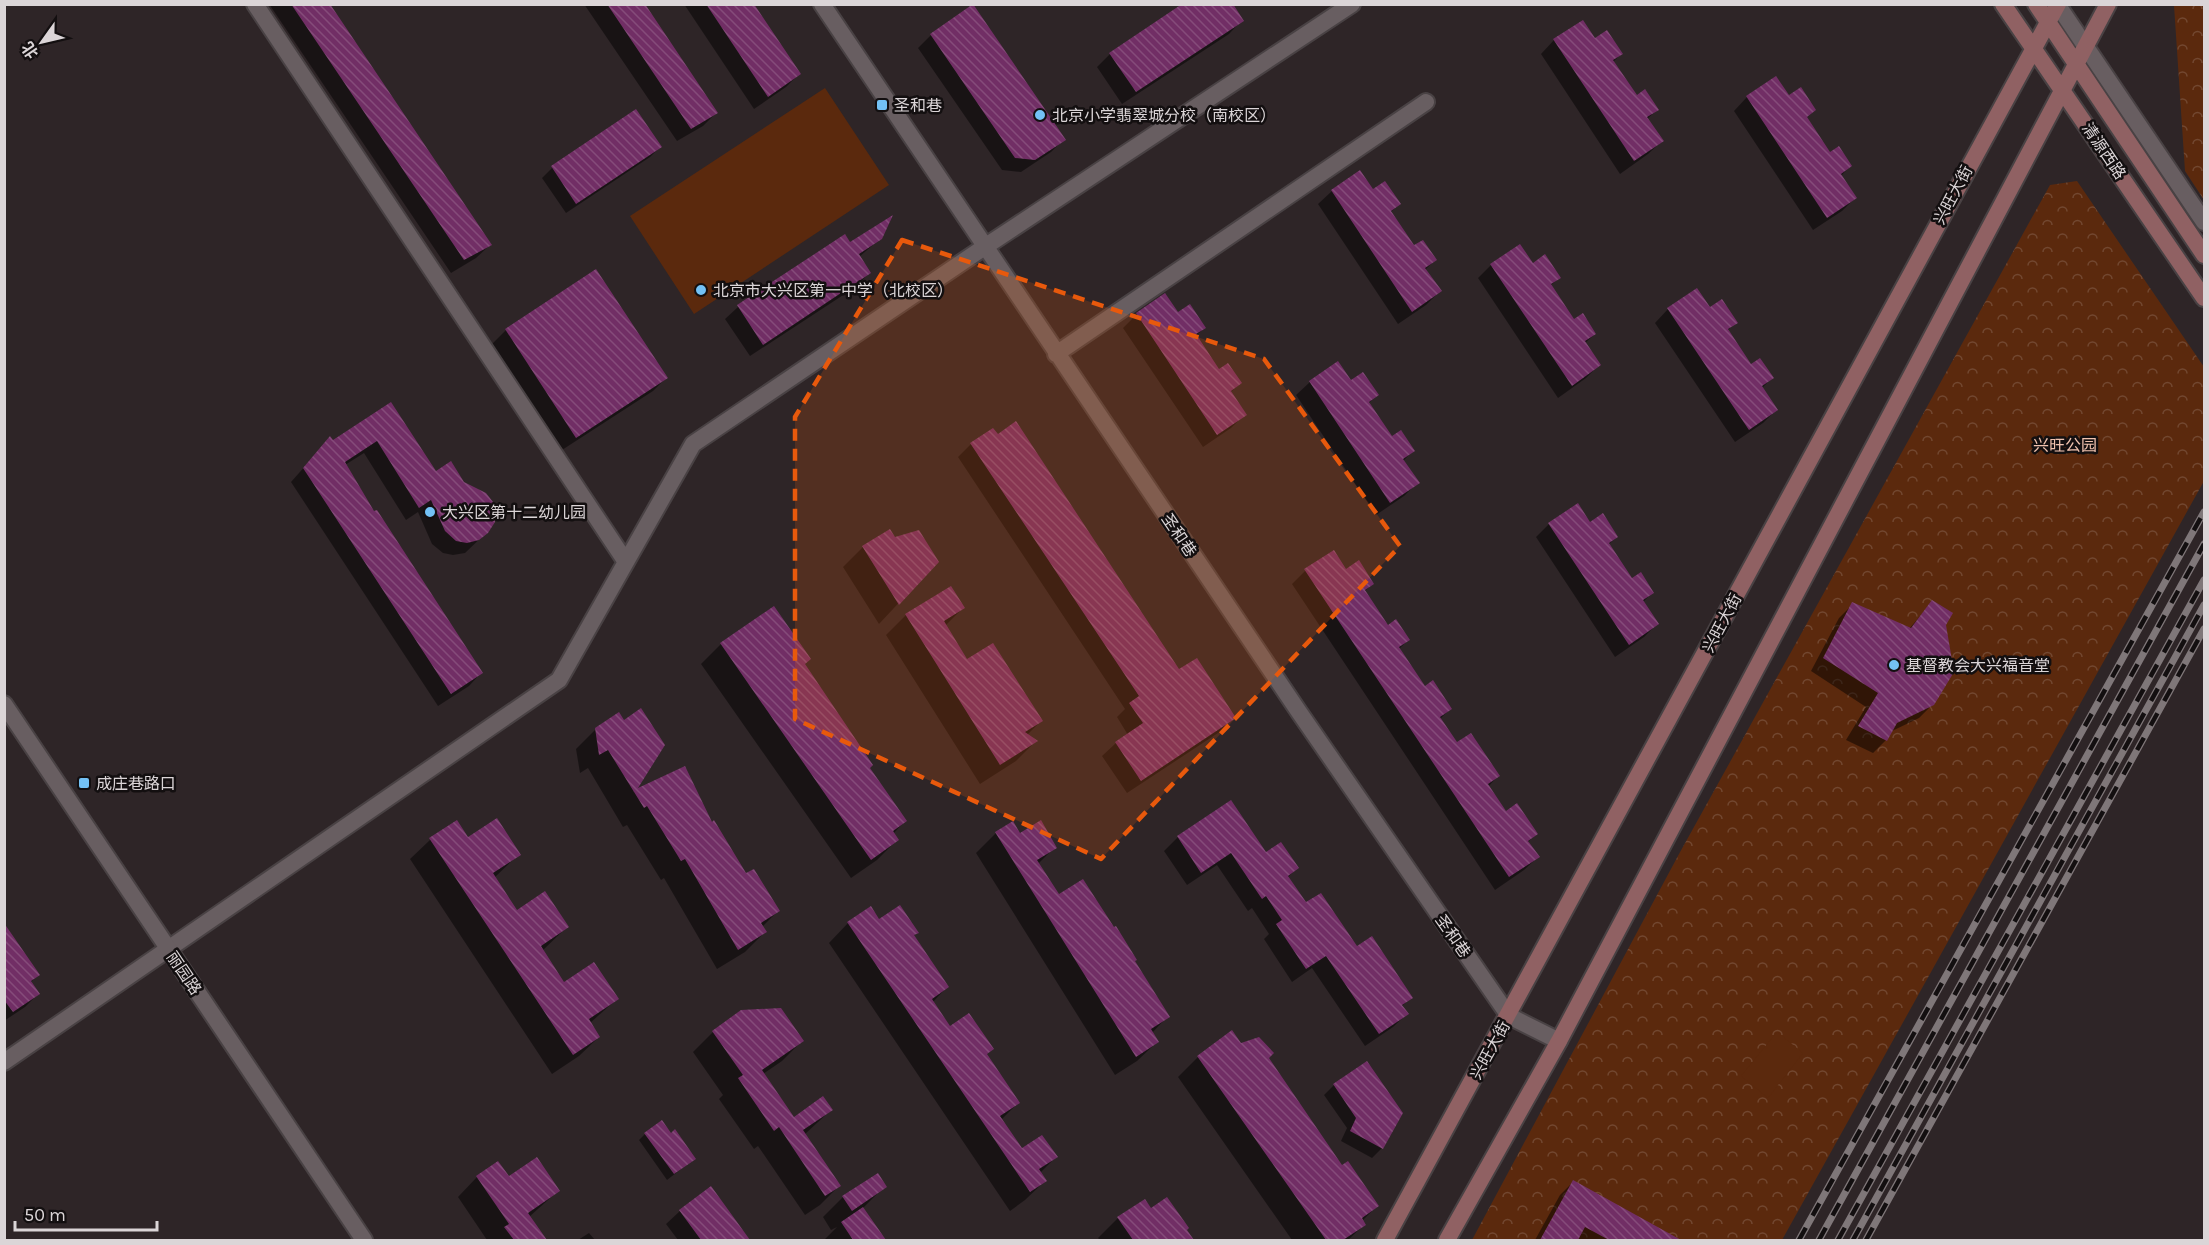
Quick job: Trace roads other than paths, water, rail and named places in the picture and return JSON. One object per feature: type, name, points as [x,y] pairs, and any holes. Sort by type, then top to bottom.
[{"type":"main road","name":"清源西路","points":[[2003,4],[2205,298]]},
{"type":"main road","name":"清源西路","points":[[2036,4],[2205,255]]},
{"type":"main road","points":[[1447,1240],[1559,1041],[2108,4]]},
{"type":"main road","name":"兴旺大街","points":[[1385,1240],[2058,5]]},
{"type":"street","points":[[255,4],[626,562]]},
{"type":"street","name":"圣和巷","points":[[822,4],[986,246],[1056,354],[1509,1016],[1559,1041]]},
{"type":"street","points":[[4,1062],[559,680],[693,444],[986,246],[1352,5]]},
{"type":"street","points":[[2058,5],[2205,222]]},
{"type":"street","points":[[1056,354],[1426,102]]},
{"type":"street","name":"丽园路","points":[[4,704],[364,1240]]},
{"type":"railway","points":[[1799,1240],[2204,512]]},
{"type":"railway","points":[[1819,1240],[2204,544]]},
{"type":"railway","points":[[1838,1240],[2204,580]]},
{"type":"railway","points":[[1853,1240],[2204,605]]},
{"type":"railway","points":[[1866,1240],[2204,629]]},
{"type":"place","name":"圣和巷","points":[[882,105]]},
{"type":"place","name":"北京小学翡翠城分校（南校区）","points":[[1040,115]]},
{"type":"place","name":"北京市大兴区第一中学（北校区）","points":[[701,290]]},
{"type":"place","name":"大兴区第十二幼儿园","points":[[430,512]]},
{"type":"place","name":"基督教会大兴福音堂","points":[[1894,665]]},
{"type":"place","name":"成庄巷路口","points":[[84,783]]},
{"type":"park label","name":"兴旺公园","points":[[2065,445]]}]
